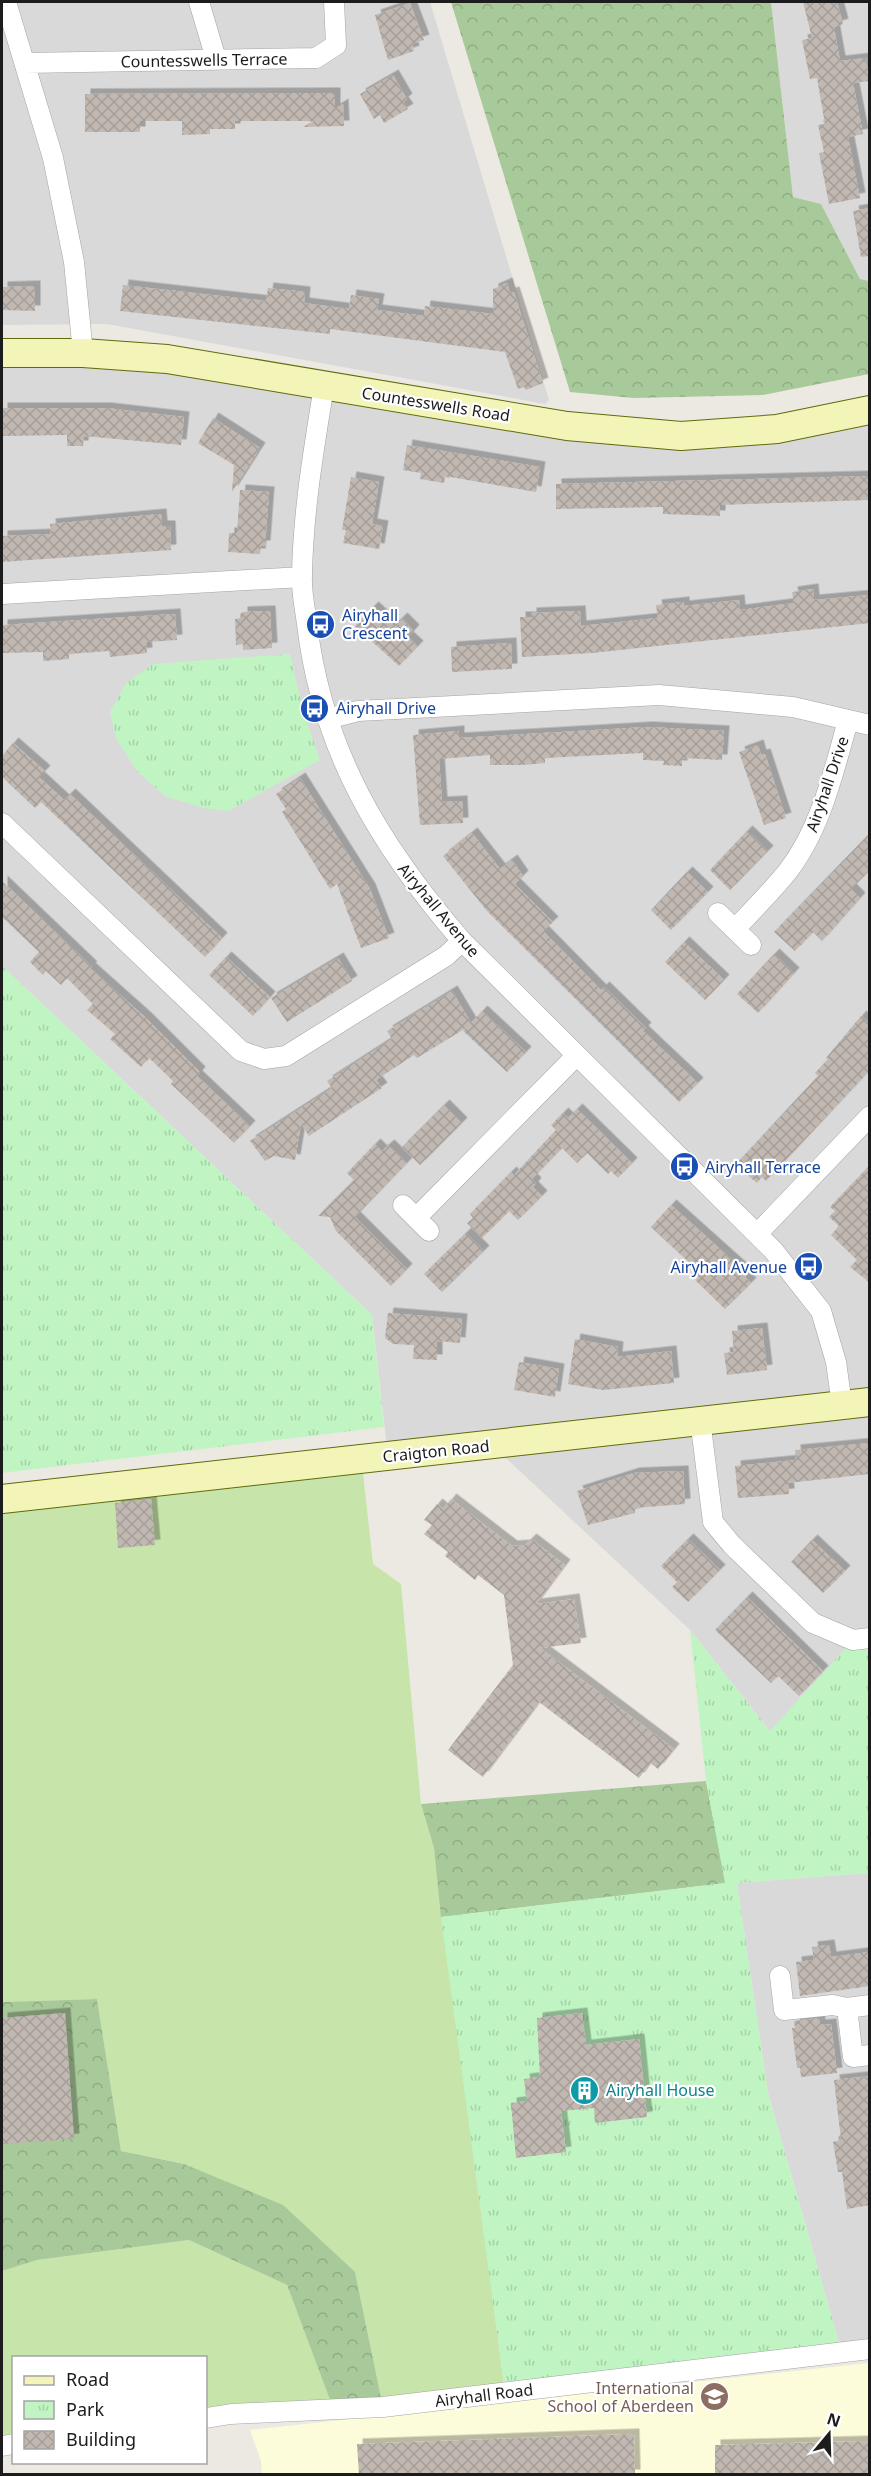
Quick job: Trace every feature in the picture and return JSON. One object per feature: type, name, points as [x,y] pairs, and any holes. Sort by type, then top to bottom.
[{"type":"street","points":[[6,2],[7,27],[25,63],[58,181],[74,262],[83,353]]},
{"type":"street","points":[[199,2],[216,59]]},
{"type":"street","name":"Countesswells Terrace","points":[[25,63],[315,58],[336,45],[334,2]]},
{"type":"street","name":"Countesswells Road","points":[[2,353],[83,353],[167,359],[567,426],[681,436],[777,429],[870,410]]},
{"type":"street","name":"Airyhall Avenue","points":[[324,386],[304,534],[302,577],[310,653],[327,719],[353,784],[379,833],[416,888],[462,941],[576,1056],[758,1233],[821,1311],[836,1362],[842,1405]]},
{"type":"street","points":[[2,594],[302,577]]},
{"type":"street","name":"Airyhall Drive","points":[[327,719],[358,711],[659,695],[782,706],[870,725]]},
{"type":"street","name":"Airyhall Drive","points":[[735,929],[789,870],[812,831],[848,720]]},
{"type":"street","points":[[2,823],[240,1051],[264,1059],[286,1056],[446,956],[462,941]]},
{"type":"street","points":[[718,913],[751,945]]},
{"type":"street","points":[[416,1218],[576,1056]]},
{"type":"street","points":[[758,1233],[870,1116]]},
{"type":"street","name":"Craigton Road","points":[[2,1499],[487,1446],[700,1419],[870,1402]]},
{"type":"street","points":[[700,1419],[713,1522],[732,1545],[813,1623],[853,1640],[870,1638]]},
{"type":"street","points":[[780,1976],[784,2010],[833,2004],[847,2008],[870,2005]]},
{"type":"street","points":[[847,2008],[853,2057],[870,2055]]},
{"type":"street","name":"Airyhall Road","points":[[207,2418],[231,2414],[383,2407],[870,2349]]},
{"type":"shaded area","points":[[2,2],[430,2],[549,400],[545,404],[107,324],[2,325]]},
{"type":"shaded area","points":[[771,2],[869,2],[869,281],[860,279],[821,204],[793,197]]},
{"type":"shaded area","points":[[2,353],[681,436],[869,410],[869,1638],[770,1731],[690,1630],[508,1460],[486,1446],[388,1457],[372,1315],[2,966]]},
{"type":"shaded area","points":[[869,1873],[869,2343],[840,2346],[768,2093],[737,1883]]},
{"type":"shaded area","name":"International School of Aberdeen","points":[[869,2363],[869,2474],[262,2474],[261,2461],[250,2430]]},
{"type":"green space","points":[[451,2],[771,2],[793,197],[821,204],[860,279],[869,281],[869,374],[763,395],[634,398],[570,392]]},
{"type":"green space","points":[[290,654],[303,711],[320,760],[228,811],[204,808],[165,796],[137,771],[116,738],[110,712],[126,683],[153,664]]},
{"type":"green space","points":[[2,966],[372,1315],[384,1427],[2,1473]]},
{"type":"green space","points":[[363,1473],[373,1564],[401,1584],[421,1804],[434,1848],[505,2392],[383,2407],[355,2272],[184,2164],[121,2151],[97,1999],[2,2002],[2,1513]]},
{"type":"green space","points":[[690,1630],[770,1731],[853,1640],[869,1638],[869,1873],[737,1883],[768,2093],[840,2346],[505,2392],[441,1917],[725,1883],[706,1781]]},
{"type":"green space","points":[[706,1781],[726,1883],[441,1917],[434,1848],[421,1804]]},
{"type":"green space","points":[[97,1999],[121,2151],[184,2164],[283,2205],[355,2272],[383,2407],[333,2408],[287,2285],[189,2240],[37,2260],[2,2271],[2,2002]]},
{"type":"green space","points":[[189,2240],[287,2285],[333,2408],[207,2422],[207,2356],[12,2356],[12,2443],[2,2445],[2,2271],[37,2260]]},
{"type":"building","points":[[803,2],[837,2],[843,24],[834,27],[840,61],[866,58],[869,81],[853,83],[863,134],[848,137],[860,198],[829,204],[819,153],[824,152],[818,125],[825,124],[817,78],[810,79],[802,40],[812,38]]},
{"type":"building","points":[[410,3],[424,40],[412,44],[414,51],[388,60],[375,15]]},
{"type":"building","points":[[393,75],[407,99],[403,102],[408,109],[384,123],[380,115],[374,119],[360,94]]},
{"type":"building","points":[[335,93],[335,109],[343,104],[344,126],[303,127],[314,121],[235,121],[235,129],[210,129],[210,134],[182,135],[182,121],[140,121],[140,132],[85,132],[85,94]]},
{"type":"building","points":[[870,208],[870,256],[861,257],[853,211]]},
{"type":"building","points":[[507,283],[510,293],[514,292],[543,383],[526,390],[524,387],[518,389],[505,352],[330,329],[330,334],[120,311],[123,285],[266,301],[268,288],[305,292],[304,303],[349,309],[351,295],[379,299],[377,310],[424,316],[425,306],[493,314],[493,289]]},
{"type":"building","points":[[35,286],[35,311],[2,310],[2,287]]},
{"type":"building","points":[[2,408],[106,408],[184,417],[181,445],[84,436],[83,446],[67,446],[67,435],[2,436]]},
{"type":"building","points":[[213,418],[260,448],[232,492],[234,465],[198,443]]},
{"type":"building","points":[[407,445],[540,467],[536,492],[445,476],[444,483],[420,479],[421,473],[403,470]]},
{"type":"building","points":[[870,476],[870,500],[720,505],[720,516],[663,514],[663,507],[556,509],[556,484]]},
{"type":"building","points":[[351,477],[379,482],[372,524],[383,526],[379,549],[343,543],[346,530],[342,530]]},
{"type":"building","points":[[240,490],[269,492],[265,546],[261,546],[260,554],[228,552],[229,533],[237,533]]},
{"type":"building","points":[[161,514],[162,526],[170,526],[171,550],[2,562],[2,536],[51,534],[50,524]]},
{"type":"building","points":[[813,589],[814,600],[869,595],[870,623],[592,653],[522,657],[520,617],[531,617],[531,613],[580,611],[581,626],[658,618],[656,605],[684,602],[684,606],[739,600],[740,610],[794,603],[792,592]]},
{"type":"building","points":[[373,607],[394,626],[402,618],[414,630],[408,637],[418,646],[399,666],[355,626]]},
{"type":"building","points":[[270,611],[272,648],[243,650],[243,644],[236,645],[235,619],[242,618],[242,612]]},
{"type":"building","points":[[175,614],[177,640],[146,642],[147,653],[110,657],[109,651],[69,654],[69,659],[43,661],[43,652],[2,653],[2,625]]},
{"type":"building","points":[[511,643],[512,669],[452,672],[451,647]]},
{"type":"building","points":[[647,727],[724,731],[722,760],[682,758],[682,766],[663,765],[664,761],[643,760],[643,753],[545,758],[545,763],[522,765],[490,765],[490,755],[439,759],[442,802],[462,801],[463,823],[420,825],[413,735],[459,731],[459,738]]},
{"type":"building","points":[[13,743],[45,771],[39,777],[64,800],[70,794],[222,938],[205,957],[41,802],[35,808],[2,777],[2,756]]},
{"type":"building","points":[[758,745],[761,755],[765,754],[786,818],[764,825],[739,752]]},
{"type":"building","points":[[300,778],[370,889],[389,938],[361,948],[337,884],[330,889],[282,812],[286,809],[276,794]]},
{"type":"building","points":[[747,831],[768,851],[730,890],[710,870]]},
{"type":"building","points":[[472,833],[500,869],[512,860],[523,876],[515,884],[553,922],[543,931],[601,990],[604,987],[646,1028],[643,1031],[698,1083],[679,1102],[487,911],[443,856]]},
{"type":"building","points":[[870,833],[870,870],[851,889],[860,898],[822,941],[813,932],[795,951],[774,932]]},
{"type":"building","points":[[687,872],[708,892],[671,930],[651,910]]},
{"type":"building","points":[[2,881],[92,967],[90,968],[146,1018],[200,1072],[197,1076],[250,1126],[234,1143],[171,1084],[173,1081],[149,1058],[141,1067],[110,1039],[115,1034],[87,1010],[93,1004],[67,978],[61,985],[46,971],[43,975],[30,962],[39,952],[2,917]]},
{"type":"building","points":[[684,942],[724,980],[705,1000],[665,962]]},
{"type":"building","points":[[774,954],[794,973],[758,1013],[737,994]]},
{"type":"building","points":[[226,957],[270,997],[253,1016],[209,975]]},
{"type":"building","points":[[338,958],[352,981],[287,1022],[271,998]]},
{"type":"building","points":[[452,991],[471,1023],[482,1011],[526,1052],[507,1072],[463,1031],[466,1028],[417,1058],[414,1055],[376,1080],[382,1088],[309,1136],[301,1124],[295,1160],[274,1156],[265,1161],[250,1141],[332,1088],[327,1081],[392,1039],[387,1031]]},
{"type":"building","points":[[861,1016],[870,1024],[870,1070],[766,1181],[762,1177],[757,1183],[735,1165],[818,1076],[815,1073]]},
{"type":"building","points":[[444,1105],[462,1123],[420,1165],[402,1147]]},
{"type":"building","points":[[577,1109],[632,1163],[618,1178],[611,1171],[608,1174],[587,1153],[577,1163],[562,1148],[532,1179],[536,1183],[533,1187],[542,1196],[518,1220],[509,1211],[482,1238],[467,1223],[473,1218],[470,1214],[511,1172],[514,1175],[556,1130],[551,1125],[563,1113],[568,1118]]},
{"type":"building","points":[[375,1144],[382,1151],[389,1145],[407,1163],[355,1217],[407,1269],[391,1286],[336,1231],[330,1217],[318,1216],[354,1180],[347,1173]]},
{"type":"building","points":[[870,1165],[870,1283],[850,1267],[857,1260],[831,1235],[839,1226],[829,1217],[835,1211],[830,1207]]},
{"type":"building","points":[[671,1205],[748,1274],[745,1277],[751,1283],[725,1309],[695,1280],[698,1278],[692,1273],[696,1269],[651,1227]]},
{"type":"building","points":[[466,1233],[484,1251],[442,1292],[424,1274]]},
{"type":"building","points":[[388,1313],[462,1319],[460,1343],[437,1341],[437,1360],[413,1359],[414,1345],[393,1344],[385,1338]]},
{"type":"building","points":[[762,1328],[767,1370],[727,1375],[724,1353],[734,1352],[732,1331]]},
{"type":"building","points":[[575,1339],[618,1347],[617,1357],[671,1351],[674,1383],[603,1390],[568,1384]]},
{"type":"building","points":[[519,1362],[559,1369],[555,1397],[514,1390]]},
{"type":"building","points":[[870,1443],[870,1474],[788,1483],[789,1494],[738,1498],[735,1466],[796,1460],[795,1450]]},
{"type":"building","points":[[683,1471],[685,1504],[635,1508],[635,1513],[588,1525],[577,1491],[634,1473]]},
{"type":"building","points":[[151,1499],[155,1545],[118,1548],[115,1503]]},
{"type":"building","points":[[451,1499],[512,1546],[525,1545],[531,1539],[565,1565],[536,1604],[574,1599],[581,1643],[540,1648],[674,1749],[658,1769],[650,1763],[639,1778],[539,1702],[483,1777],[448,1750],[513,1665],[504,1595],[478,1575],[475,1580],[445,1556],[448,1552],[424,1534],[432,1525],[424,1520],[437,1504],[443,1509]]},
{"type":"building","points":[[688,1539],[720,1570],[688,1602],[672,1587],[677,1582],[661,1566]]},
{"type":"building","points":[[812,1540],[845,1571],[823,1593],[791,1562]]},
{"type":"building","points":[[747,1597],[823,1671],[799,1696],[778,1676],[771,1683],[715,1630]]},
{"type":"building","points":[[829,1945],[831,1957],[870,1952],[870,1986],[800,1996],[796,1962],[814,1960],[812,1947]]},
{"type":"building","points":[[65,2013],[74,2139],[2,2144],[2,2018]]},
{"type":"building","name":"Airyhall House","points":[[582,2013],[586,2045],[639,2039],[647,2117],[595,2123],[594,2108],[561,2111],[566,2152],[516,2158],[511,2103],[527,2101],[524,2079],[540,2077],[537,2018]]},
{"type":"building","points":[[819,2018],[820,2025],[831,2024],[837,2073],[801,2077],[800,2068],[797,2068],[792,2028],[795,2028],[794,2021]]},
{"type":"building","points":[[870,2076],[870,2205],[847,2209],[842,2172],[838,2172],[833,2142],[841,2140],[834,2080]]},
{"type":"building","points":[[634,2434],[635,2475],[359,2475],[357,2444]]},
{"type":"building","points":[[870,2441],[870,2475],[715,2475],[715,2445]]},
{"type":"place","name":"Airyhall Crescent","points":[[321,624]]},
{"type":"place","name":"Airyhall Drive","points":[[315,708]]},
{"type":"place","name":"Airyhall Terrace","points":[[684,1167]]},
{"type":"place","name":"Airyhall Avenue","points":[[808,1267]]},
{"type":"place","name":"Airyhall House","points":[[585,2090]]},
{"type":"place","name":"International School of Aberdeen","points":[[715,2397]]}]
